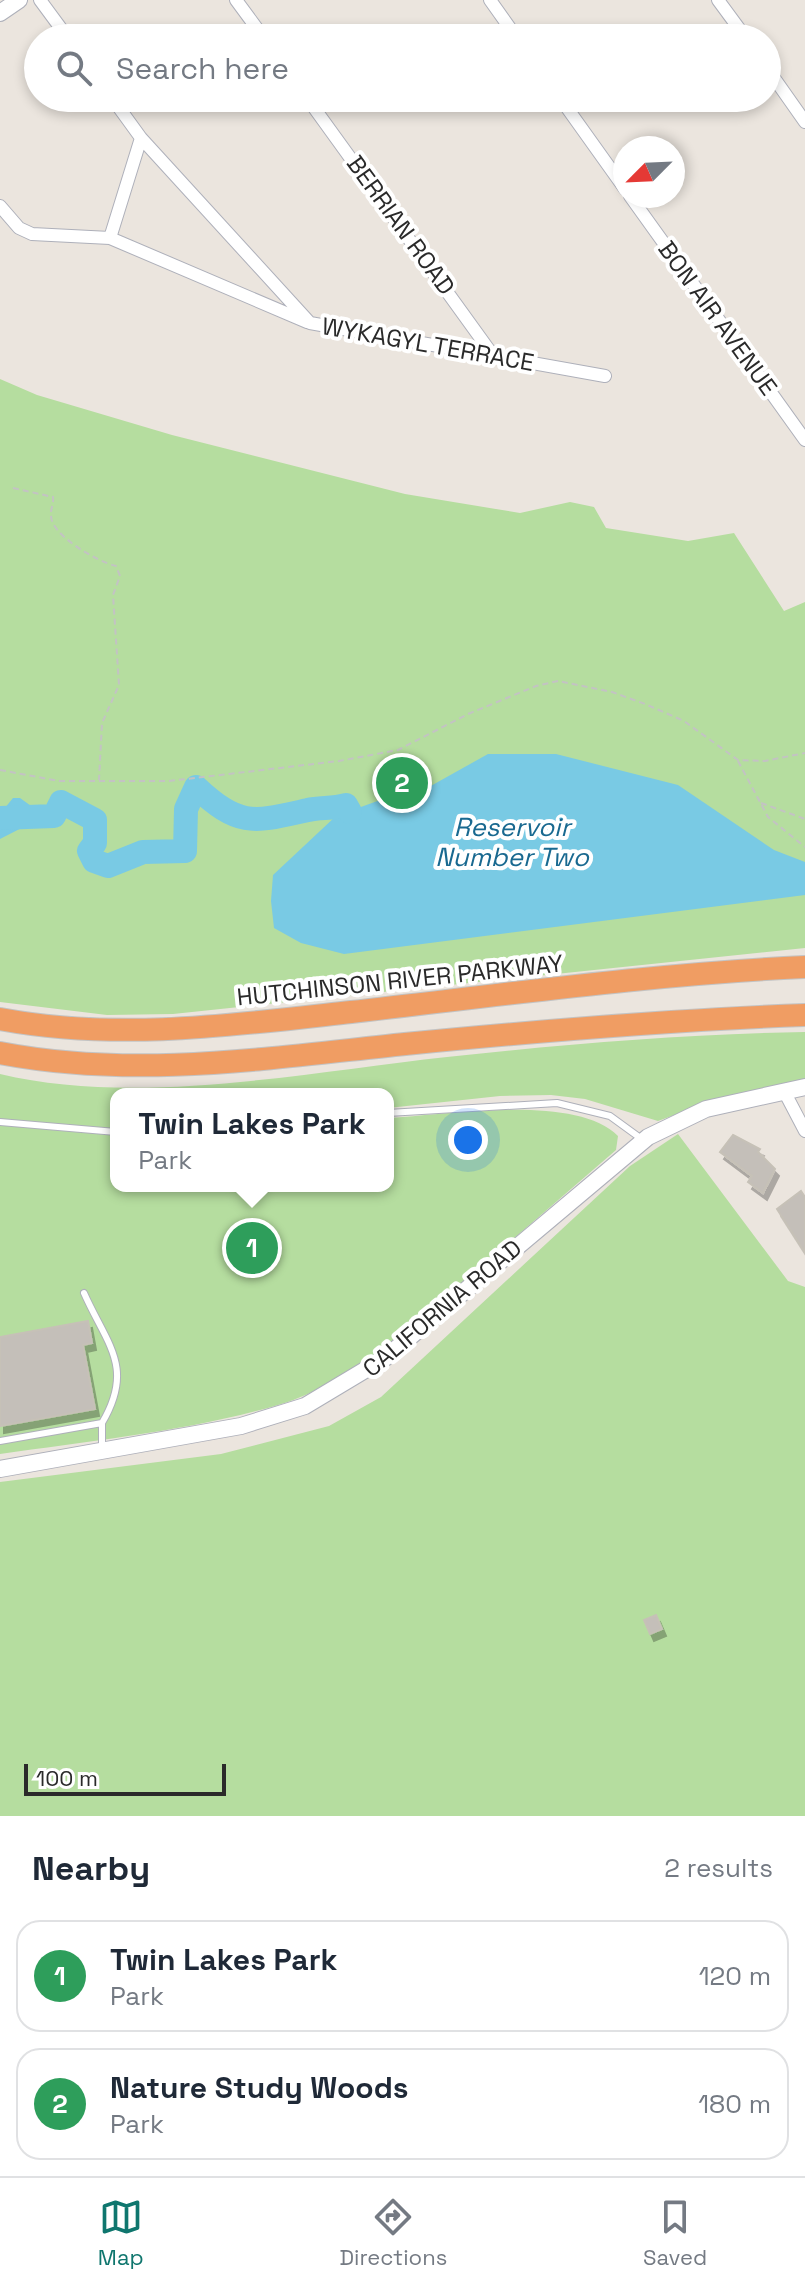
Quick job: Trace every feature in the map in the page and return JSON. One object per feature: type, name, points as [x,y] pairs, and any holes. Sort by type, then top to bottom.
[{"type":"highway","name":"HUTCHINSON RIVER PARKWAY","points":[[0,1019],[94,1030],[180,1030],[692,975],[805,967]]},
{"type":"highway","points":[[0,1053],[82,1065],[175,1066],[582,1027],[805,1015]]},
{"type":"main road","points":[[0,13],[19,0]]},
{"type":"main road","name":"CALIFORNIA ROAD","points":[[0,1467],[260,1422],[339,1389],[396,1350],[643,1140],[706,1109],[805,1087]]},
{"type":"street","points":[[40,0],[58,24]]},
{"type":"street","points":[[236,0],[254,24]]},
{"type":"street","points":[[490,0],[507,24]]},
{"type":"street","points":[[718,0],[736,24]]},
{"type":"street","points":[[781,88],[805,122]]},
{"type":"street","name":"WYKAGYL TERRACE","points":[[122,112],[141,138],[310,323],[359,335],[492,354],[605,376]]},
{"type":"street","name":"BERRIAN ROAD","points":[[317,112],[492,354]]},
{"type":"street","points":[[570,112],[613,172]]},
{"type":"street","points":[[110,238],[141,138]]},
{"type":"street","points":[[0,206],[19,228],[32,234],[110,238],[310,323]]},
{"type":"street","name":"BON AIR AVENUE","points":[[639,208],[805,440]]},
{"type":"street","points":[[784,1091],[805,1131]]},
{"type":"lane","points":[[394,1113],[557,1103],[610,1116],[643,1140]]},
{"type":"lane","points":[[0,1122],[110,1131]]},
{"type":"lane","points":[[84,1293],[119,1365],[114,1403],[102,1423],[102,1451]]},
{"type":"lane","points":[[0,1441],[102,1423]]},
{"type":"path","points":[[13,488],[53,497],[50,516],[55,529],[100,563],[116,566],[120,576],[113,595],[119,685],[102,723],[99,781]]},
{"type":"path","points":[[0,770],[59,781],[203,779],[398,750],[468,714],[536,686],[558,681],[612,692],[684,721],[738,760],[759,802],[782,832],[805,847]]},
{"type":"path","points":[[738,760],[765,761],[805,753]]},
{"type":"path","points":[[759,802],[805,819]]},
{"type":"green space","points":[[0,379],[37,395],[172,435],[405,494],[520,513],[570,502],[594,507],[606,528],[688,541],[734,533],[784,611],[805,602],[805,948],[173,1014],[107,1015],[0,1002]]},
{"type":"green space","points":[[805,1032],[805,1079],[721,1098],[658,1121],[585,1099],[551,1095],[500,1096],[394,1107],[394,1088],[110,1088],[110,1192],[394,1192],[394,1118],[475,1111],[542,1111],[598,1123],[618,1136],[616,1150],[391,1345],[322,1387],[278,1405],[210,1422],[0,1454],[0,1074],[53,1083],[108,1087],[223,1084],[447,1057],[716,1035]]},
{"type":"green space","points":[[678,1134],[788,1281],[805,1287],[805,1816],[0,1816],[0,1482],[221,1454],[329,1426],[381,1397],[630,1166]]},
{"type":"water","name":"Reservoir Number Two","points":[[488,754],[556,754],[678,785],[774,850],[805,862],[805,895],[344,954],[301,943],[274,928],[271,901],[273,875],[336,816],[383,799],[411,797]]},
{"type":"water","points":[[13,798],[20,798],[45,816],[0,839],[0,814]]},
{"type":"building","points":[[733,1135],[760,1149],[758,1152],[775,1169],[763,1193],[748,1182],[752,1176],[720,1152]]},
{"type":"building","points":[[801,1191],[805,1197],[805,1253],[777,1209]]},
{"type":"building","points":[[88,1321],[92,1343],[83,1345],[95,1409],[0,1426],[0,1337]]},
{"type":"building","points":[[656,1615],[662,1629],[650,1634],[644,1620]]},
{"type":"waterway","points":[[0,818],[54,816],[61,802],[95,820],[95,843],[89,851],[94,861],[108,866],[143,852],[185,851],[186,809],[196,787],[224,810],[248,818],[260,819],[346,805],[350,812]]},
{"type":"place","name":"Nature Study Woods","points":[[402,783]]},
{"type":"place","name":"Twin Lakes Park","points":[[252,1248]]}]
